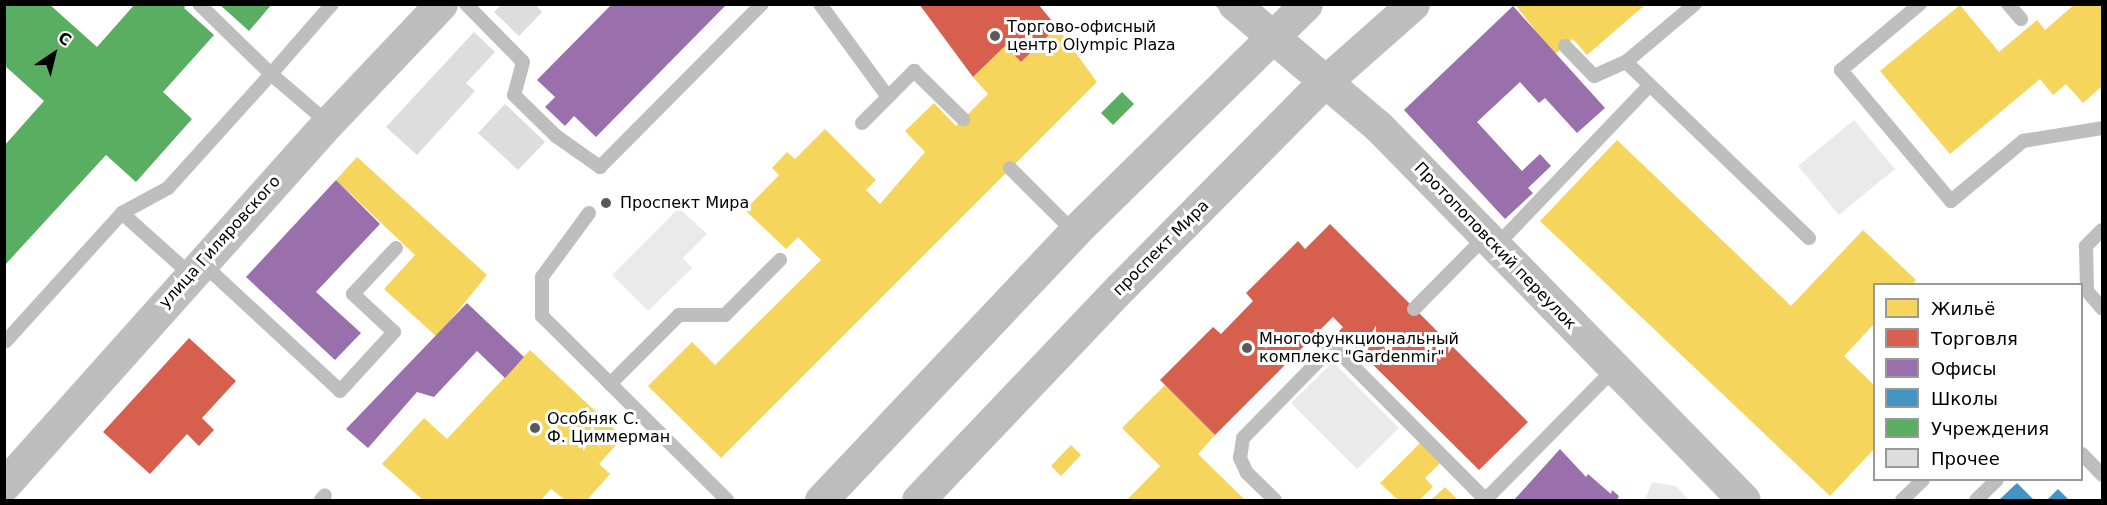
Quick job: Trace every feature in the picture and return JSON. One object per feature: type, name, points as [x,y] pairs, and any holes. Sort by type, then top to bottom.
[{"type":"main road","points":[[820,501],[1074,232],[1306,4]]},
{"type":"main road","name":"проспект Мира","points":[[918,501],[1122,286],[1325,82],[1413,4]]},
{"type":"street","name":"улица Гиляровского","points":[[5,483],[328,123],[441,4]]},
{"type":"street","name":"Протопоповский переулок","points":[[1234,4],[1378,126],[1744,501]]},
{"type":"lane","points":[[199,4],[271,74],[328,123]]},
{"type":"lane","points":[[6,342],[122,213],[168,188],[333,4]]},
{"type":"lane","points":[[466,4],[524,62],[514,96],[556,136],[600,167],[762,4]]},
{"type":"lane","points":[[820,4],[888,97]]},
{"type":"lane","points":[[1565,46],[1594,76],[1626,62],[1695,4]]},
{"type":"lane","points":[[1920,4],[1841,70],[1951,201],[2023,141],[2103,128]]},
{"type":"lane","points":[[2008,4],[2021,19]]},
{"type":"lane","points":[[1626,62],[1648,86],[1809,238]]},
{"type":"lane","points":[[862,123],[914,71],[963,119]]},
{"type":"lane","points":[[1414,309],[1491,241],[1648,86]]},
{"type":"lane","points":[[1010,168],[1074,232]]},
{"type":"lane","points":[[122,213],[196,269],[340,391],[394,332],[352,294],[396,248]]},
{"type":"lane","points":[[589,213],[542,277],[542,316],[727,501]]},
{"type":"lane","points":[[2103,230],[2086,246],[2087,291],[2103,308]]},
{"type":"lane","points":[[610,384],[679,315],[725,315],[780,260]]},
{"type":"lane","points":[[1275,501],[1247,473],[1240,458],[1243,438],[1333,346],[1485,500],[1616,368]]},
{"type":"lane","points":[[1355,368],[1366,358]]},
{"type":"lane","points":[[2083,455],[2103,475]]},
{"type":"lane","points":[[1902,501],[1922,481]]},
{"type":"lane","points":[[1976,501],[1995,481]]},
{"type":"shaded area","points":[[1854,120],[1895,169],[1839,215],[1798,166]]},
{"type":"shaded area","points":[[679,208],[707,234],[683,258],[692,268],[648,311],[612,275]]},
{"type":"shaded area","points":[[1333,362],[1399,428],[1357,469],[1291,403]]},
{"type":"shaded area","points":[[1652,482],[1676,486],[1689,500],[1645,500]]},
{"type":"building: Жильё","points":[[1515,4],[1646,4],[1587,55],[1573,39],[1554,55]]},
{"type":"building: Жильё","points":[[2075,4],[2102,4],[2102,86],[2083,103],[2066,84],[2053,95],[2040,79],[1950,154],[1880,71],[1960,5],[1999,52],[2037,20],[2045,30]]},
{"type":"building: Жильё","points":[[1057,27],[1097,82],[721,458],[648,386],[692,342],[715,365],[821,260],[798,237],[786,249],[745,210],[779,175],[772,168],[787,152],[795,159],[825,129],[876,180],[866,190],[880,204],[925,152],[905,131],[934,103],[956,126],[988,94],[973,77],[1005,46],[1021,62]]},
{"type":"building: Жильё","points":[[1617,140],[1791,306],[1863,230],[1916,280],[1913,283],[1873,283],[1873,325],[1844,356],[1873,384],[1873,450],[1830,496],[1540,221]]},
{"type":"building: Жильё","points":[[357,157],[487,275],[437,337],[384,289],[415,255],[336,180]]},
{"type":"building: Жильё","name":"Особняк С. Ф. Циммерман","points":[[530,350],[623,437],[599,464],[610,474],[587,500],[565,500],[551,489],[541,500],[423,500],[382,464],[424,418],[447,439]]},
{"type":"building: Жильё","points":[[1165,385],[1215,435],[1198,454],[1245,500],[1127,500],[1160,466],[1122,428]]},
{"type":"building: Жильё","points":[[1420,443],[1440,463],[1425,478],[1433,487],[1419,500],[1398,500],[1380,483]]},
{"type":"building: Жильё","points":[[1071,445],[1081,455],[1061,476],[1051,466]]},
{"type":"building: Жильё","points":[[1445,487],[1458,500],[1431,500]]},
{"type":"building: Торговля","name":"Торгово-офисный центр Olympic Plaza","points":[[919,4],[1038,4],[1057,27],[1021,62],[1005,46],[973,77]]},
{"type":"building: Торговля","name":"Многофункциональный комплекс \"Gardenmir\"","points":[[1330,224],[1528,422],[1479,470],[1339,331],[1343,327],[1333,317],[1215,435],[1160,380],[1213,327],[1221,334],[1253,301],[1246,293],[1298,241],[1305,249]]},
{"type":"building: Торговля","points":[[189,338],[236,381],[202,418],[214,430],[199,446],[187,434],[150,474],[103,432]]},
{"type":"building: Офисы","points":[[612,4],[727,4],[596,137],[574,116],[565,126],[545,107],[555,97],[537,80]]},
{"type":"building: Офисы","points":[[1513,6],[1605,108],[1577,133],[1545,98],[1539,103],[1520,82],[1477,122],[1522,171],[1540,154],[1551,166],[1528,188],[1533,193],[1505,219],[1404,110]]},
{"type":"building: Офисы","points":[[336,180],[380,224],[316,292],[361,333],[335,360],[246,277]]},
{"type":"building: Офисы","points":[[467,303],[524,357],[505,378],[477,351],[434,397],[417,392],[368,448],[346,429]]},
{"type":"building: Офисы","points":[[1560,449],[1586,477],[1588,474],[1611,494],[1612,490],[1619,496],[1617,500],[1514,500]]},
{"type":"building: Школы","points":[[2017,483],[2034,500],[1999,500]]},
{"type":"building: Школы","points":[[2058,489],[2069,500],[2047,500]]},
{"type":"building: Учреждения","points":[[4,4],[49,4],[97,47],[135,4],[187,4],[184,8],[214,35],[163,92],[192,119],[136,182],[106,155],[4,266],[4,146],[44,101],[4,65]]},
{"type":"building: Учреждения","points":[[219,4],[272,4],[249,31]]},
{"type":"building: Учреждения","points":[[1122,92],[1134,104],[1113,125],[1101,113]]},
{"type":"building: Прочее","points":[[502,4],[535,4],[542,12],[519,36],[494,12]]},
{"type":"building: Прочее","points":[[474,32],[495,52],[466,83],[475,91],[417,155],[386,127]]},
{"type":"building: Прочее","points":[[505,104],[545,142],[518,170],[478,133]]},
{"type":"tram line","points":[[4,470],[252,190],[425,4]]},
{"type":"tram line","points":[[5,500],[358,106],[457,4]]},
{"type":"tram line","points":[[1215,4],[1371,134],[1729,500]]},
{"type":"tram line","points":[[1251,4],[1383,121],[1756,500]]},
{"type":"place","name":"Торгово-офисный центр Olympic Plaza","points":[[995,36]]},
{"type":"place","name":"Проспект Мира","points":[[606,203]]},
{"type":"place","name":"Многофункциональный комплекс \"Gardenmir\"","points":[[1247,348]]},
{"type":"place","name":"Особняк С. Ф. Циммерман","points":[[535,428]]}]
